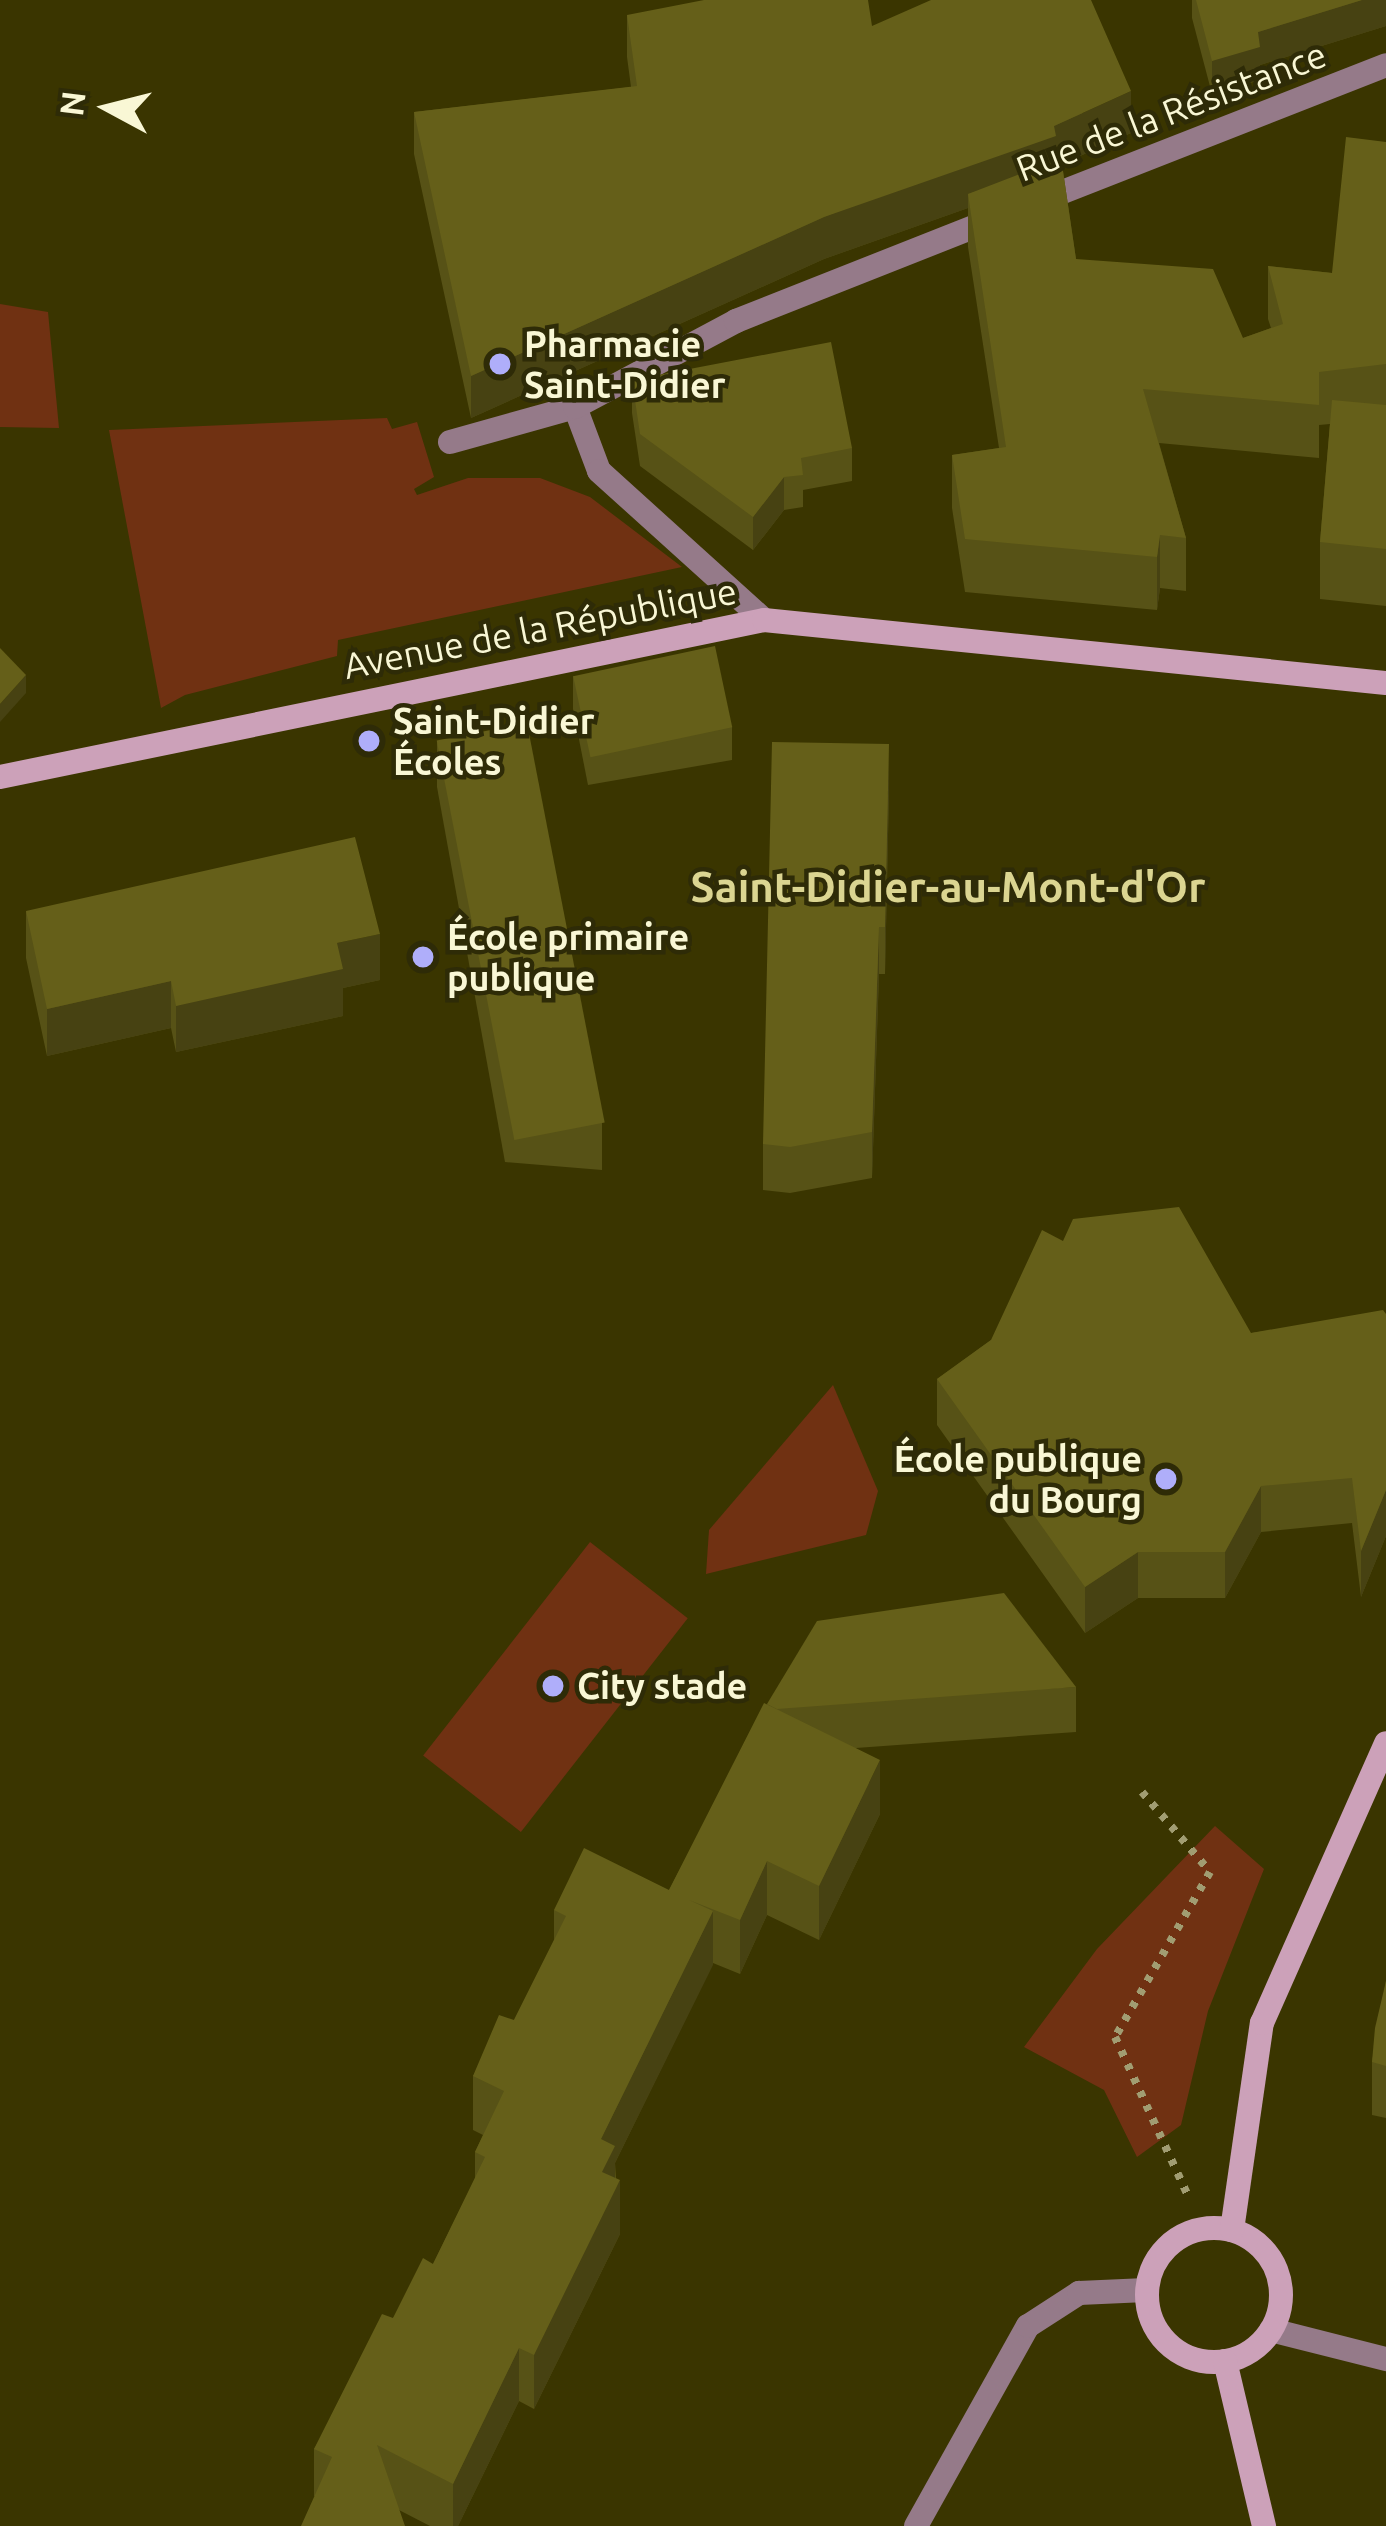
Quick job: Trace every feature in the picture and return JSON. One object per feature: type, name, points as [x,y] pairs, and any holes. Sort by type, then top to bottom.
[{"type":"main road","name":"Avenue de la République","points":[[0,777],[764,620],[1386,682]]},
{"type":"main road","points":[[1232,2230],[1262,2023],[1386,1743]]},
{"type":"main road","points":[[1202,2228],[1232,2230],[1251,2238],[1277,2270],[1281,2290],[1270,2330],[1252,2350],[1225,2361],[1186,2356],[1168,2344],[1146,2290],[1175,2240],[1202,2228]]},
{"type":"main road","points":[[1225,2361],[1264,2526]]},
{"type":"street","name":"Rue de la Résistance","points":[[451,442],[575,407],[736,321],[1386,65]]},
{"type":"street","points":[[575,407],[599,471],[764,620]]},
{"type":"street","points":[[916,2526],[1028,2326],[1078,2293],[1146,2290]]},
{"type":"street","points":[[1270,2330],[1386,2360]]},
{"type":"path","points":[[1142,1792],[1210,1872],[1114,2037],[1202,2228]]},
{"type":"shaded area","points":[[0,304],[48,312],[59,428],[0,427]]},
{"type":"shaded area","points":[[387,418],[392,429],[417,422],[434,477],[414,489],[417,495],[468,478],[540,478],[590,497],[682,567],[338,640],[337,656],[185,695],[161,708],[109,430]]},
{"type":"shaded area","points":[[833,1385],[878,1491],[866,1535],[706,1574],[709,1530]]},
{"type":"shaded area","name":"City stade","points":[[590,1542],[688,1618],[521,1832],[423,1756]]},
{"type":"shaded area","points":[[1215,1826],[1264,1869],[1208,2011],[1181,2125],[1137,2157],[1104,2090],[1024,2047],[1097,1949]]},
{"type":"building","points":[[704,0],[868,0],[872,26],[931,0],[1091,0],[1131,91],[1054,126],[1056,136],[824,217],[471,376],[414,112],[637,86],[627,15]]},
{"type":"building","points":[[1196,0],[1362,0],[1258,32],[1260,47],[1212,61]]},
{"type":"building","points":[[1346,137],[1386,142],[1386,364],[1319,372],[1319,405],[1143,389],[1186,538],[1160,535],[1157,557],[965,539],[952,455],[1006,447],[968,194],[1061,158],[1076,259],[1213,269],[1243,338],[1283,324],[1268,266],[1332,273]]},
{"type":"building","points":[[831,342],[852,448],[801,458],[803,475],[784,477],[753,517],[640,434],[632,380]]},
{"type":"building","points":[[1332,400],[1386,405],[1386,549],[1320,542]]},
{"type":"building","points":[[715,646],[732,727],[590,757],[573,676]]},
{"type":"building","points":[[0,648],[26,675],[0,704]]},
{"type":"building","points":[[527,723],[605,1123],[514,1140],[437,741]]},
{"type":"building","points":[[772,742],[889,744],[885,927],[879,927],[872,1132],[790,1147],[763,1144]]},
{"type":"building","points":[[355,837],[380,934],[337,943],[343,969],[176,1006],[171,981],[47,1009],[26,911]]},
{"type":"building","points":[[1179,1207],[1251,1333],[1383,1310],[1386,1314],[1386,1490],[1361,1551],[1352,1478],[1261,1486],[1225,1552],[1138,1552],[1085,1587],[937,1379],[991,1340],[1042,1230],[1063,1241],[1073,1219]]},
{"type":"building","points":[[1004,1593],[1076,1687],[777,1709],[767,1704],[817,1621]]},
{"type":"building","points":[[764,1703],[880,1760],[819,1886],[767,1861],[740,1920],[689,1900],[713,1911],[601,2139],[615,2146],[602,2172],[620,2180],[534,2355],[519,2348],[453,2484],[377,2445],[405,2526],[301,2526],[332,2457],[314,2449],[382,2314],[393,2318],[423,2258],[433,2264],[485,2157],[475,2152],[504,2091],[473,2076],[499,2015],[514,2020],[566,1916],[554,1910],[584,1848],[669,1890]]},
{"type":"building","points":[[1386,1981],[1386,2066],[1372,2062]]},
{"type":"place","name":"Pharmacie Saint-Didier","points":[[500,364]]},
{"type":"place","name":"Saint-Didier Écoles","points":[[369,741]]},
{"type":"place","name":"École primaire publique","points":[[423,957]]},
{"type":"place","name":"École publique du Bourg","points":[[1166,1479]]},
{"type":"place","name":"City stade","points":[[553,1686]]},
{"type":"district","name":"Saint-Didier-au-Mont-d'Or","points":[[948,887]]}]
